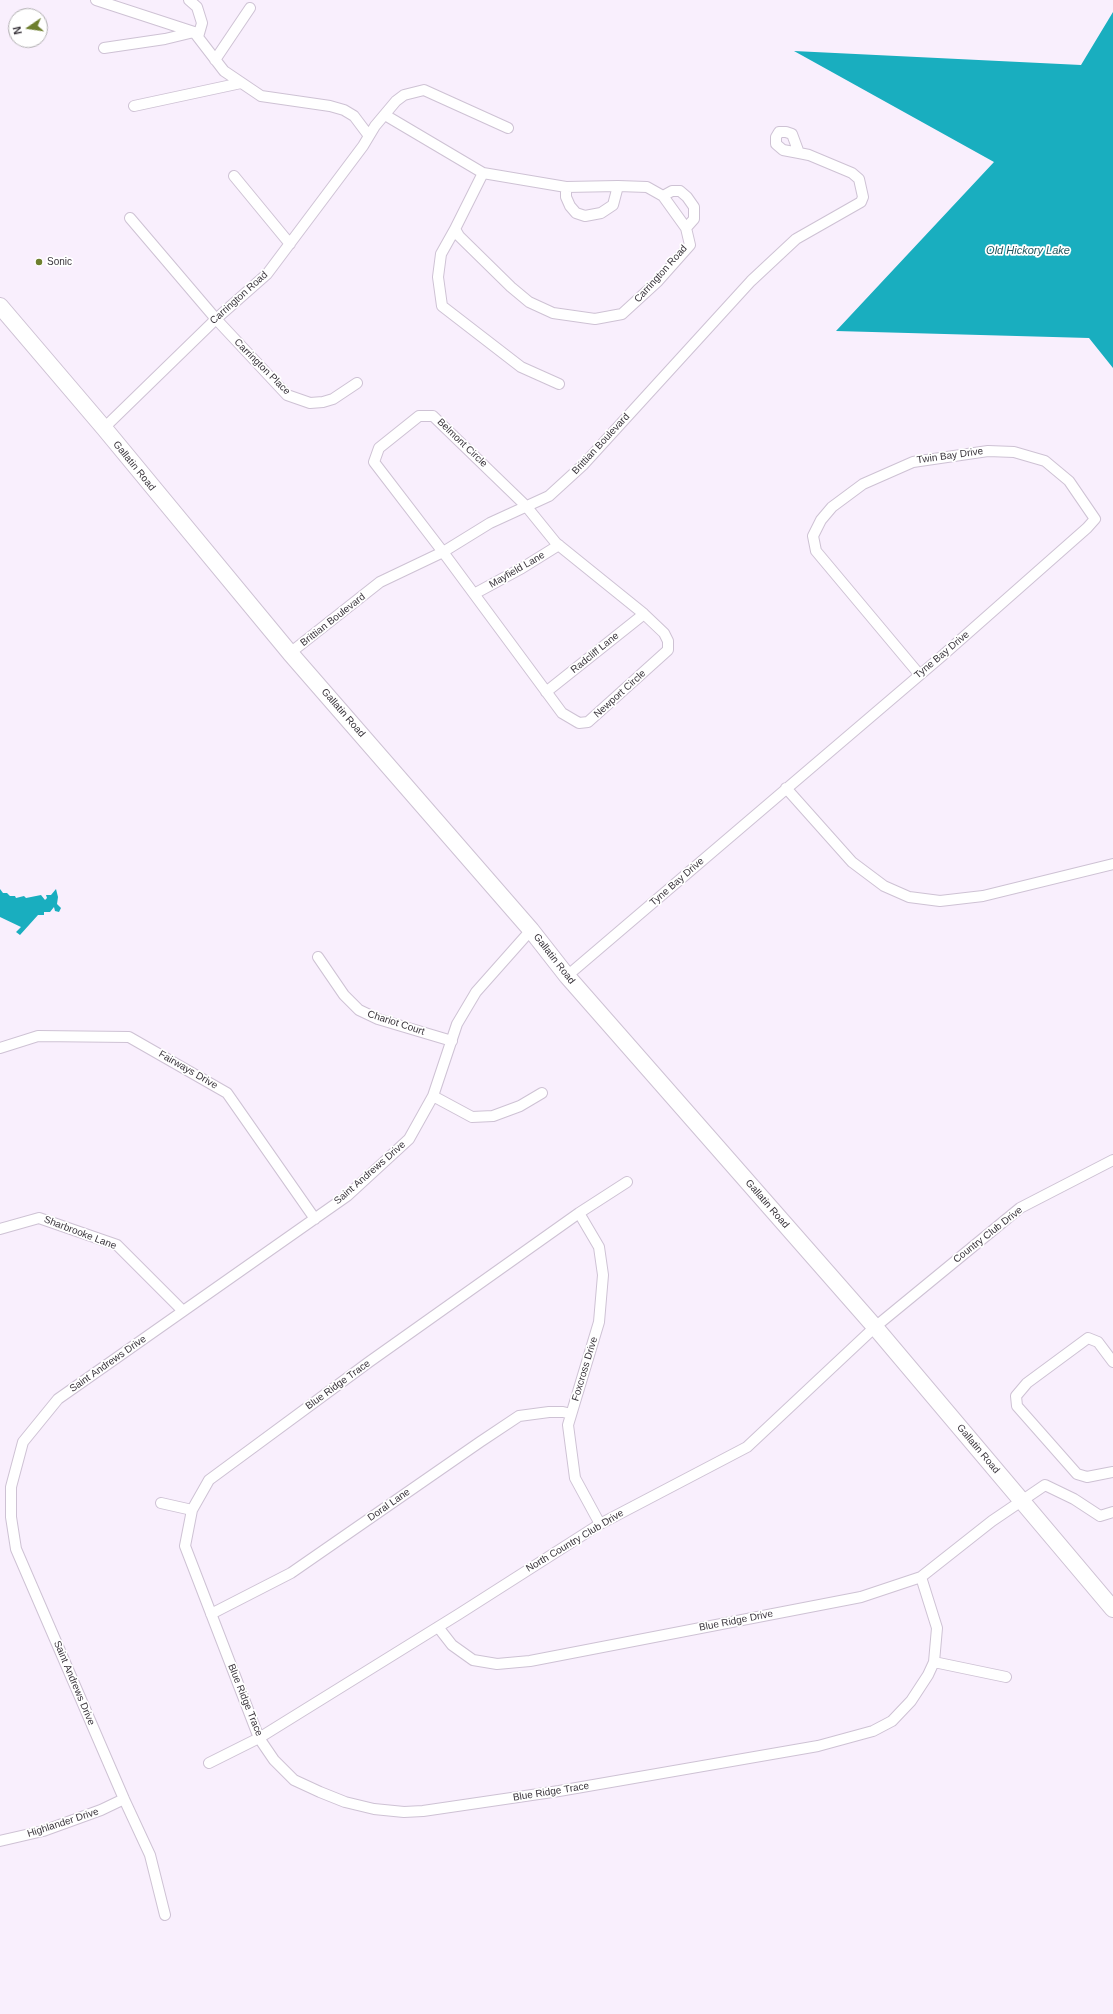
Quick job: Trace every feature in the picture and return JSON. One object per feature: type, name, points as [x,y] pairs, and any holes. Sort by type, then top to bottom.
[{"type":"main road","name":"Gallatin Road","points":[[0,306],[104,428],[170,510],[290,653],[531,930],[567,976],[875,1326],[1113,1608]]},
{"type":"street","points":[[96,0],[196,35],[224,71],[261,96],[330,106],[344,110],[354,116],[369,136]]},
{"type":"street","points":[[189,0],[197,7],[202,23],[196,35]]},
{"type":"street","points":[[215,60],[250,8]]},
{"type":"street","points":[[104,48],[196,35]]},
{"type":"street","points":[[134,106],[241,83]]},
{"type":"street","name":"Carrington Road","points":[[104,428],[216,319],[267,274],[384,115],[396,101],[404,95],[424,90],[508,128]]},
{"type":"street","name":"Carrington Road","points":[[384,115],[482,173],[566,186],[647,187],[663,196],[686,228],[690,245],[658,281],[622,314],[595,319],[553,313],[529,302],[511,287],[459,236],[455,229]]},
{"type":"street","name":"Brittian Boulevard","points":[[290,653],[380,582],[443,552],[490,524],[549,496],[584,464],[756,275],[796,240],[861,202],[863,197],[860,182],[852,173],[809,155],[799,154]]},
{"type":"street","points":[[482,173],[455,229],[441,254],[438,277],[442,306],[521,367],[560,384]]},
{"type":"street","points":[[234,176],[290,244]]},
{"type":"street","points":[[566,186],[566,197],[570,206],[576,213],[585,216],[601,213],[613,205],[618,186]]},
{"type":"street","points":[[663,196],[672,191],[680,191],[687,197],[694,207],[694,219],[686,228]]},
{"type":"street","name":"Carrington Place","points":[[130,218],[216,319],[287,395],[310,403],[323,402],[333,399],[357,383]]},
{"type":"street","name":"Belmont Circle","points":[[443,552],[374,462],[379,448],[419,416],[433,416],[526,506]]},
{"type":"street","name":"Twin Bay Drive","points":[[919,674],[816,551],[813,536],[821,520],[832,507],[864,484],[913,462],[988,451],[1014,452],[1045,461],[1069,481],[1095,518]]},
{"type":"street","name":"Newport Circle","points":[[443,552],[562,713],[579,723],[588,722],[668,650],[668,641],[664,633],[644,614],[559,545],[526,506]]},
{"type":"street","name":"Tyne Bay Drive","points":[[567,976],[919,674],[942,656],[1087,528],[1095,518]]},
{"type":"street","name":"Mayfield Lane","points":[[474,594],[522,568],[559,545]]},
{"type":"street","name":"Radcliff Lane","points":[[546,692],[644,614]]},
{"type":"street","points":[[786,788],[852,862],[884,886],[909,897],[940,901],[984,896],[1113,864]]},
{"type":"street","name":"Saint Andrews Drive","points":[[165,1915],[150,1855],[124,1799],[16,1549],[11,1517],[11,1488],[23,1442],[58,1399],[347,1196],[409,1139],[433,1096],[457,1024],[476,992],[531,930]]},
{"type":"street","name":"Chariot Court","points":[[318,957],[344,995],[359,1010],[378,1019],[452,1041]]},
{"type":"street","name":"Fairways Drive","points":[[0,1048],[38,1036],[130,1037],[227,1092],[314,1219]]},
{"type":"street","points":[[433,1096],[472,1117],[493,1116],[520,1106],[542,1093]]},
{"type":"street","name":"Country Club Drive","points":[[875,1326],[1020,1208],[1113,1160]]},
{"type":"street","name":"Blue Ridge Trace","points":[[627,1182],[579,1213],[363,1366],[209,1480],[192,1510],[185,1546],[259,1738],[274,1760],[294,1780],[320,1792],[346,1802],[374,1809],[404,1812],[423,1811],[559,1791],[818,1746],[873,1730],[892,1721],[911,1701],[928,1675],[934,1662],[937,1628],[921,1577]]},
{"type":"street","name":"Foxcross Drive","points":[[579,1213],[599,1247],[603,1275],[599,1322],[568,1425],[575,1478],[600,1524]]},
{"type":"street","name":"Sharbrooke Lane","points":[[0,1229],[39,1218],[117,1245],[183,1311]]},
{"type":"street","name":"North Country Club Drive","points":[[259,1738],[600,1524],[747,1447],[875,1326]]},
{"type":"street","points":[[1113,1362],[1098,1342],[1088,1338],[1027,1384],[1016,1396],[1017,1406],[1076,1474],[1087,1477],[1113,1472]]},
{"type":"street","name":"Doral Lane","points":[[211,1614],[291,1574],[519,1416],[549,1412],[563,1412],[571,1414]]},
{"type":"street","name":"Blue Ridge Drive","points":[[438,1627],[452,1645],[473,1660],[497,1664],[530,1661],[861,1597],[921,1577],[1021,1500],[1045,1484],[1074,1499],[1100,1516],[1113,1512]]},
{"type":"street","points":[[161,1504],[192,1510]]},
{"type":"street","points":[[934,1662],[1006,1677]]},
{"type":"street","points":[[209,1764],[259,1738]]},
{"type":"street","name":"Highlander Drive","points":[[0,1841],[43,1831],[101,1810],[124,1799]]},
{"type":"water","name":"Old Hickory Lake","points":[[1113,12],[1113,368],[1089,338],[836,331],[994,162],[794,51],[1081,65]]},
{"type":"water","points":[[0,889],[3,893],[7,893],[10,896],[15,896],[16,898],[41,895],[45,900],[47,898],[46,895],[51,895],[56,889],[58,897],[57,904],[61,908],[59,912],[55,911],[54,907],[50,912],[44,912],[44,915],[38,915],[20,935],[16,932],[21,927],[0,917]]},
{"type":"place","name":"Sonic","points":[[39,262]]}]
